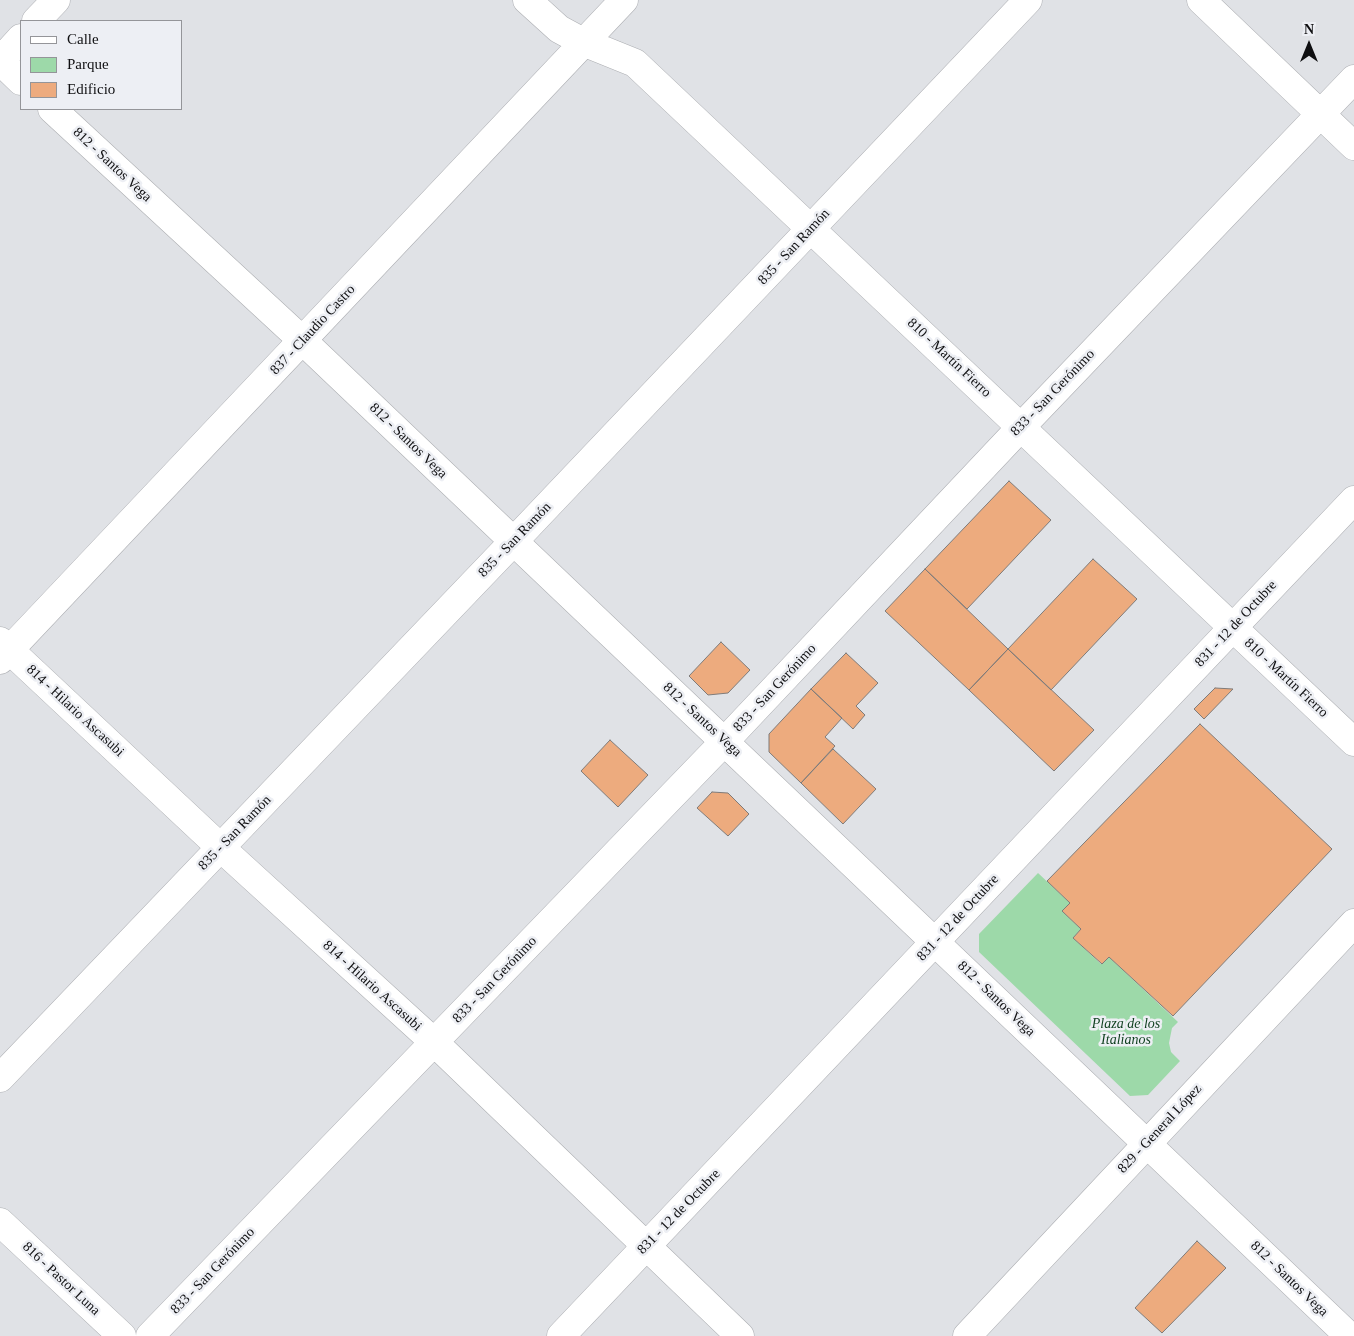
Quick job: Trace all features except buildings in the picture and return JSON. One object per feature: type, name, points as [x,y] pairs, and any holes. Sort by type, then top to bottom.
[{"type":"street","points":[[37,20],[56,0]]},
{"type":"street","name":"810 - Martín Fierro","points":[[527,0],[559,29],[583,42],[635,63],[1022,426],[1232,628],[1354,742]]},
{"type":"street","name":"837 - Claudio Castro","points":[[3,650],[304,341],[624,0]]},
{"type":"street","name":"835 - San Ramón","points":[[0,1078],[1028,0]]},
{"type":"street","points":[[1201,0],[1354,146]]},
{"type":"street","points":[[20,39],[0,61],[20,80]]},
{"type":"street","name":"833 - San Gerónimo","points":[[150,1336],[724,742],[1022,426],[1354,79]]},
{"type":"street","name":"812 - Santos Vega","points":[[53,110],[304,341],[1349,1336]]},
{"type":"street","name":"831 - 12 de Octubre","points":[[561,1336],[1354,500]]},
{"type":"street","name":"814 - Hilario Ascasubi","points":[[3,650],[434,1043],[740,1336]]},
{"type":"street","name":"829 - General López","points":[[967,1336],[1354,923]]},
{"type":"street","name":"816 - Pastor Luna","points":[[0,1222],[122,1336]]},
{"type":"green space","name":"Plaza de los Italianos","points":[[1038,873],[1070,903],[1062,911],[1081,929],[1073,938],[1101,964],[1109,957],[1178,1022],[1172,1028],[1169,1043],[1171,1052],[1180,1061],[1148,1095],[1130,1096],[979,952],[979,934]]}]
